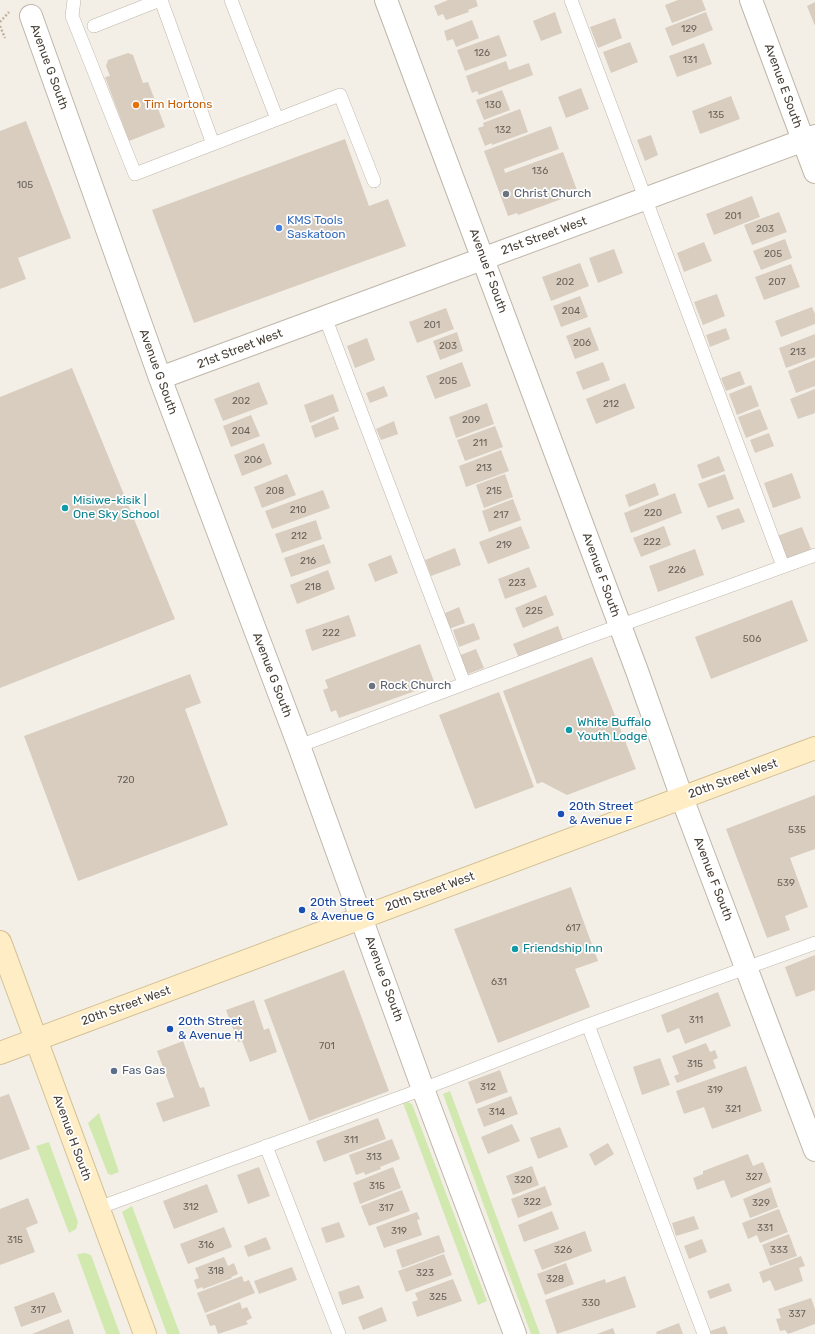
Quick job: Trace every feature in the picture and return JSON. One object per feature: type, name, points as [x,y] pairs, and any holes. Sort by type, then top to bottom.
[{"type":"main road","name":"20th Street West","points":[[0,1053],[815,748]]},
{"type":"main road","name":"Avenue H South","points":[[0,942],[145,1334]]},
{"type":"street","name":"Avenue F South","points":[[386,0],[620,626],[682,798],[815,1150]]},
{"type":"street","name":"Avenue E South","points":[[752,0],[809,138],[815,172]]},
{"type":"street","name":"Avenue G South","points":[[21,12],[299,746],[423,1089],[515,1334]]},
{"type":"street","name":"21st Street West","points":[[160,378],[809,138]]},
{"type":"lane","points":[[74,0],[72,16],[135,174],[340,95],[374,181]]},
{"type":"lane","points":[[72,16],[83,0]]},
{"type":"lane","points":[[94,26],[160,0],[213,144]]},
{"type":"lane","points":[[231,0],[277,119]]},
{"type":"lane","points":[[571,0],[783,566]]},
{"type":"lane","points":[[325,317],[464,683]]},
{"type":"lane","points":[[299,746],[464,683],[815,554]]},
{"type":"lane","points":[[98,1208],[423,1089],[588,1025],[815,943]]},
{"type":"lane","points":[[588,1025],[704,1334]]},
{"type":"lane","points":[[266,1146],[339,1334]]},
{"type":"path","points":[[0,22],[21,12]]},
{"type":"path","points":[[0,26],[5,38]]},
{"type":"green space","points":[[450,1091],[540,1334],[531,1334],[443,1094]]},
{"type":"green space","points":[[408,1102],[412,1104],[487,1301],[478,1305],[403,1103]]},
{"type":"green space","points":[[99,1113],[119,1172],[111,1175],[108,1174],[88,1123]]},
{"type":"green space","points":[[49,1142],[78,1222],[76,1229],[69,1233],[36,1146]]},
{"type":"green space","points":[[132,1206],[180,1334],[167,1334],[122,1212]]},
{"type":"green space","points":[[85,1253],[91,1255],[120,1334],[106,1334],[77,1254]]},
{"type":"building","points":[[448,0],[476,0],[478,6],[468,10],[469,12],[446,20],[443,14],[438,16],[434,6]]},
{"type":"building","points":[[678,0],[702,0],[706,10],[672,23],[665,5]]},
{"type":"building","points":[[815,2],[815,26],[807,6]]},
{"type":"building","points":[[555,12],[562,33],[541,41],[533,21]]},
{"type":"building","points":[[706,12],[713,30],[672,46],[665,28]]},
{"type":"building","points":[[615,18],[622,38],[598,48],[590,27]]},
{"type":"building","points":[[472,20],[479,38],[456,47],[453,39],[447,41],[444,31]]},
{"type":"building","points":[[499,35],[507,56],[465,71],[457,50]]},
{"type":"building","points":[[630,42],[638,62],[611,73],[603,52]]},
{"type":"building","points":[[704,43],[712,64],[677,77],[669,56]]},
{"type":"building","name":"Tim Hortons","points":[[128,53],[133,55],[143,83],[148,82],[165,127],[129,141],[105,77],[110,76],[106,66],[108,60]]},
{"type":"building","points":[[506,61],[509,70],[529,63],[533,75],[479,95],[477,91],[472,93],[466,76]]},
{"type":"building","points":[[581,88],[589,109],[566,118],[558,97]]},
{"type":"building","points":[[502,90],[510,110],[484,120],[476,100]]},
{"type":"building","points":[[731,96],[740,119],[700,134],[692,111]]},
{"type":"building","points":[[520,109],[528,132],[492,145],[492,143],[485,146],[478,128],[484,126],[483,123]]},
{"type":"building","points":[[26,121],[71,238],[18,258],[26,279],[0,289],[0,131]]},
{"type":"building","points":[[551,126],[559,149],[504,169],[505,173],[563,152],[578,193],[518,215],[517,213],[508,216],[484,151]]},
{"type":"building","points":[[651,135],[658,155],[645,161],[637,140]]},
{"type":"building","name":"KMS Tools Saskatoon","points":[[345,139],[369,206],[388,199],[406,246],[194,323],[152,210]]},
{"type":"building","points":[[752,196],[760,217],[714,235],[706,214]]},
{"type":"building","points":[[779,212],[787,232],[752,245],[744,225]]},
{"type":"building","points":[[785,239],[792,258],[761,270],[753,251]]},
{"type":"building","points":[[704,242],[712,261],[684,272],[677,253]]},
{"type":"building","points":[[614,249],[623,273],[598,283],[589,258]]},
{"type":"building","points":[[580,263],[589,286],[551,301],[542,277]]},
{"type":"building","points":[[791,264],[800,287],[764,300],[755,277]]},
{"type":"building","points":[[717,294],[725,316],[703,325],[694,302]]},
{"type":"building","points":[[580,296],[588,317],[561,327],[553,306]]},
{"type":"building","points":[[812,307],[815,314],[815,324],[781,337],[775,321]]},
{"type":"building","points":[[446,308],[454,329],[417,343],[409,322]]},
{"type":"building","points":[[590,327],[599,350],[575,359],[566,336]]},
{"type":"building","points":[[726,328],[730,339],[710,347],[706,335]]},
{"type":"building","points":[[457,332],[463,351],[440,360],[433,341]]},
{"type":"building","points":[[815,334],[815,357],[786,368],[779,348]]},
{"type":"building","points":[[367,338],[375,360],[355,368],[347,346]]},
{"type":"building","points":[[815,360],[815,386],[796,393],[788,371]]},
{"type":"building","points":[[462,362],[471,386],[435,399],[426,376]]},
{"type":"building","points":[[603,362],[610,380],[583,390],[576,372]]},
{"type":"building","name":"Misiwe-kisik | One Sky School","points":[[72,368],[175,619],[0,688],[0,397]]},
{"type":"building","points":[[740,371],[745,384],[726,391],[721,378]]},
{"type":"building","points":[[259,382],[268,404],[223,421],[214,399]]},
{"type":"building","points":[[625,383],[635,408],[596,424],[586,399]]},
{"type":"building","points":[[751,385],[759,406],[737,415],[729,394]]},
{"type":"building","points":[[384,386],[388,396],[370,403],[366,393]]},
{"type":"building","points":[[815,389],[815,413],[798,419],[790,399]]},
{"type":"building","points":[[333,394],[339,411],[310,423],[304,405]]},
{"type":"building","points":[[487,403],[494,424],[456,438],[449,417]]},
{"type":"building","points":[[760,409],[768,429],[746,438],[738,417]]},
{"type":"building","points":[[251,415],[260,436],[231,447],[223,426]]},
{"type":"building","points":[[334,416],[339,429],[315,438],[311,426]]},
{"type":"building","points":[[394,421],[398,434],[381,440],[376,429]]},
{"type":"building","points":[[495,426],[503,447],[465,461],[457,440]]},
{"type":"building","points":[[769,433],[774,446],[755,453],[750,440]]},
{"type":"building","points":[[264,443],[272,464],[242,476],[234,455]]},
{"type":"building","points":[[501,450],[509,471],[466,487],[459,466]]},
{"type":"building","points":[[719,456],[725,471],[702,479],[697,465]]},
{"type":"building","points":[[792,473],[801,498],[773,508],[764,483]]},
{"type":"building","points":[[287,474],[296,495],[262,508],[254,487]]},
{"type":"building","points":[[505,474],[513,497],[484,508],[476,485]]},
{"type":"building","points":[[725,474],[734,499],[708,508],[698,484]]},
{"type":"building","points":[[655,483],[659,495],[629,507],[625,495]]},
{"type":"building","points":[[323,490],[330,508],[272,529],[265,511]]},
{"type":"building","points":[[675,493],[682,513],[631,533],[624,513]]},
{"type":"building","points":[[513,499],[521,520],[489,532],[482,511]]},
{"type":"building","points":[[739,508],[745,522],[722,530],[716,516]]},
{"type":"building","points":[[316,520],[322,539],[282,553],[275,534]]},
{"type":"building","points":[[521,526],[530,548],[488,564],[479,542]]},
{"type":"building","points":[[664,526],[671,545],[641,557],[633,538]]},
{"type":"building","points":[[802,527],[811,549],[786,559],[777,536]]},
{"type":"building","points":[[324,544],[331,563],[291,577],[284,558]]},
{"type":"building","points":[[455,548],[461,565],[431,576],[425,560]]},
{"type":"building","points":[[695,549],[704,575],[658,592],[649,566]]},
{"type":"building","points":[[391,555],[398,573],[375,582],[368,564]]},
{"type":"building","points":[[529,567],[537,587],[505,599],[498,579]]},
{"type":"building","points":[[328,570],[335,589],[297,604],[290,585]]},
{"type":"building","points":[[546,595],[554,615],[523,628],[515,608]]},
{"type":"building","points":[[792,600],[808,641],[711,679],[695,637]]},
{"type":"building","points":[[459,607],[465,623],[449,629],[443,614]]},
{"type":"building","points":[[349,615],[356,636],[312,651],[305,630]]},
{"type":"building","points":[[474,623],[480,639],[459,647],[453,630]]},
{"type":"building","points":[[558,626],[563,640],[519,658],[513,644]]},
{"type":"building","points":[[420,644],[435,684],[339,718],[336,710],[331,712],[323,690],[328,688],[325,680]]},
{"type":"building","points":[[476,649],[484,668],[465,675],[458,656]]},
{"type":"building","name":"White Buffalo Youth Lodge","points":[[592,657],[636,769],[567,795],[542,782],[537,784],[503,691]]},
{"type":"building","points":[[190,674],[201,703],[185,709],[228,825],[78,881],[24,736]]},
{"type":"building","points":[[499,692],[534,787],[475,809],[439,715]]},
{"type":"building","points":[[815,795],[815,849],[790,858],[808,907],[785,916],[790,930],[767,938],[726,829]]},
{"type":"building","name":"Friendship Inn","points":[[571,887],[598,961],[575,969],[590,1007],[498,1043],[454,929]]},
{"type":"building","points":[[815,955],[815,990],[796,997],[785,967]]},
{"type":"building","points":[[344,970],[389,1091],[309,1121],[264,1000]]},
{"type":"building","points":[[718,992],[731,1026],[685,1044],[679,1028],[667,1033],[661,1015]]},
{"type":"building","points":[[254,1000],[264,1030],[269,1028],[277,1052],[250,1062],[242,1041],[238,1042],[226,1010]]},
{"type":"building","points":[[183,1041],[200,1088],[204,1087],[210,1106],[163,1122],[156,1103],[174,1097],[157,1051]]},
{"type":"building","points":[[706,1043],[710,1052],[715,1050],[718,1058],[713,1060],[716,1068],[677,1083],[674,1076],[679,1074],[672,1056]]},
{"type":"building","points":[[660,1058],[670,1085],[642,1095],[633,1067]]},
{"type":"building","points":[[746,1066],[762,1111],[712,1129],[704,1107],[684,1114],[676,1091]]},
{"type":"building","points":[[500,1070],[508,1092],[476,1104],[468,1082]]},
{"type":"building","points":[[9,1094],[30,1149],[0,1160],[0,1097]]},
{"type":"building","points":[[511,1096],[518,1114],[484,1127],[477,1109]]},
{"type":"building","points":[[378,1118],[386,1139],[324,1162],[316,1141]]},
{"type":"building","points":[[512,1124],[520,1141],[488,1154],[481,1137]]},
{"type":"building","points":[[560,1127],[568,1147],[538,1159],[530,1138]]},
{"type":"building","points":[[392,1139],[400,1159],[365,1175],[364,1172],[356,1175],[349,1155]]},
{"type":"building","points":[[608,1143],[614,1154],[595,1166],[589,1154]]},
{"type":"building","points":[[748,1154],[753,1166],[763,1162],[771,1182],[731,1198],[724,1180],[697,1190],[693,1178],[703,1174],[703,1171]]},
{"type":"building","points":[[532,1166],[539,1185],[513,1195],[506,1176]]},
{"type":"building","points":[[259,1167],[270,1196],[248,1204],[237,1175]]},
{"type":"building","points":[[393,1167],[401,1188],[360,1204],[353,1183]]},
{"type":"building","points":[[207,1184],[218,1212],[174,1229],[163,1201]]},
{"type":"building","points":[[545,1186],[552,1205],[518,1218],[511,1199]]},
{"type":"building","points":[[771,1187],[778,1207],[750,1218],[743,1199]]},
{"type":"building","points":[[402,1190],[410,1211],[369,1226],[361,1206]]},
{"type":"building","points":[[28,1198],[38,1223],[26,1228],[35,1252],[0,1265],[0,1209]]},
{"type":"building","points":[[779,1209],[788,1232],[760,1243],[757,1235],[748,1239],[742,1223]]},
{"type":"building","points":[[552,1211],[559,1229],[524,1242],[518,1225]]},
{"type":"building","points":[[417,1212],[420,1219],[417,1220],[422,1235],[384,1248],[376,1227]]},
{"type":"building","points":[[694,1216],[699,1229],[676,1236],[672,1223]]},
{"type":"building","points":[[339,1222],[345,1237],[326,1243],[321,1228]]},
{"type":"building","points":[[224,1227],[232,1247],[188,1264],[180,1244]]},
{"type":"building","points":[[585,1231],[592,1251],[542,1270],[534,1250]]},
{"type":"building","points":[[789,1234],[797,1256],[770,1266],[762,1245]]},
{"type":"building","points":[[439,1235],[445,1252],[402,1268],[396,1250]]},
{"type":"building","points":[[266,1237],[271,1249],[248,1257],[244,1246]]},
{"type":"building","points":[[702,1239],[707,1252],[689,1259],[684,1246]]},
{"type":"building","points":[[444,1254],[452,1275],[406,1292],[398,1271]]},
{"type":"building","points":[[801,1256],[805,1266],[799,1268],[803,1281],[775,1291],[770,1280],[763,1283],[759,1272]]},
{"type":"building","points":[[224,1257],[228,1266],[234,1263],[238,1274],[231,1277],[232,1278],[203,1289],[202,1287],[197,1289],[194,1280],[199,1278],[195,1268]]},
{"type":"building","points":[[566,1263],[574,1284],[545,1295],[537,1274]]},
{"type":"building","points":[[292,1267],[297,1280],[259,1294],[254,1281]]},
{"type":"building","points":[[242,1276],[244,1282],[249,1280],[255,1293],[205,1313],[197,1293]]},
{"type":"building","points":[[625,1276],[636,1307],[557,1334],[545,1300],[605,1279],[606,1283]]},
{"type":"building","points":[[453,1279],[462,1301],[417,1317],[412,1302],[418,1300],[415,1293]]},
{"type":"building","points":[[729,1283],[732,1291],[710,1299],[707,1291]]},
{"type":"building","points":[[359,1285],[364,1298],[342,1305],[338,1292]]},
{"type":"building","points":[[54,1292],[62,1312],[21,1327],[14,1307]]},
{"type":"building","points":[[811,1298],[815,1309],[815,1324],[788,1334],[785,1330],[780,1331],[776,1319],[781,1318],[778,1309]]},
{"type":"building","points":[[240,1302],[242,1309],[247,1307],[252,1318],[246,1321],[248,1324],[218,1334],[215,1325],[210,1326],[206,1315]]},
{"type":"building","points":[[382,1307],[387,1321],[363,1330],[358,1317]]},
{"type":"building","points":[[69,1319],[74,1334],[32,1334]]},
{"type":"building","points":[[679,1323],[683,1334],[657,1334],[656,1332]]},
{"type":"building","points":[[725,1326],[728,1334],[711,1334],[710,1331]]},
{"type":"building","points":[[613,1328],[615,1334],[597,1334]]},
{"type":"place","name":"Tim Hortons","points":[[136,105]]},
{"type":"place","name":"Christ Church","points":[[506,194]]},
{"type":"place","name":"KMS Tools Saskatoon","points":[[279,228]]},
{"type":"place","name":"Misiwe-kisik | One Sky School","points":[[65,508]]},
{"type":"place","name":"Rock Church","points":[[372,686]]},
{"type":"place","name":"White Buffalo Youth Lodge","points":[[569,730]]},
{"type":"place","name":"20th Street & Avenue F","points":[[561,814]]},
{"type":"place","name":"20th Street & Avenue G","points":[[302,910]]},
{"type":"place","name":"Friendship Inn","points":[[515,949]]},
{"type":"place","name":"20th Street & Avenue H","points":[[170,1029]]},
{"type":"place","name":"Fas Gas","points":[[114,1071]]}]
